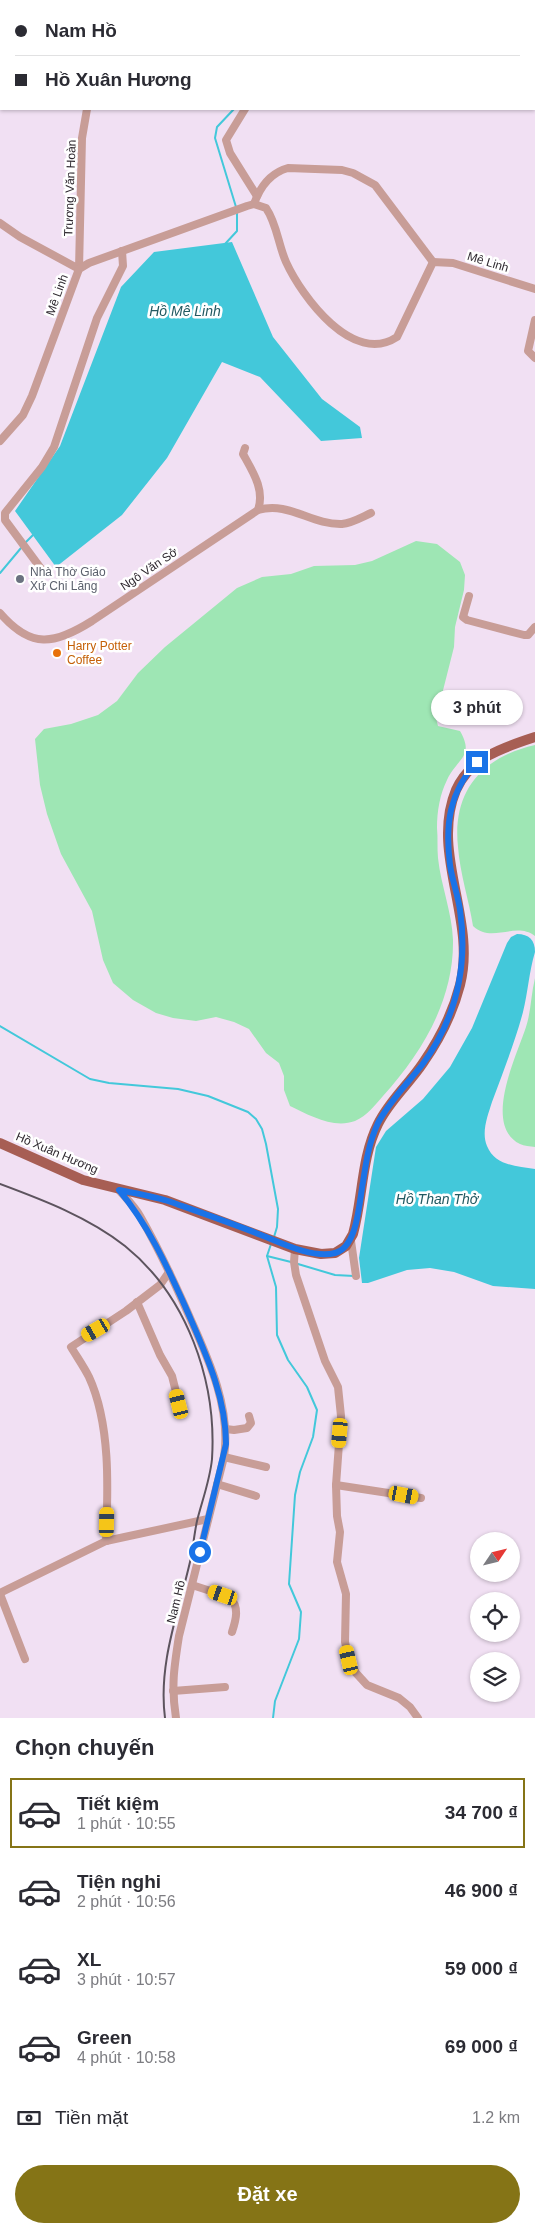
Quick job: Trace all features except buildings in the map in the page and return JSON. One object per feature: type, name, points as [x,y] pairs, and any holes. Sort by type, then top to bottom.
[{"type":"main road","points":[[350,1241],[371,1139],[388,1107],[423,1063],[445,1028],[460,984],[464,954],[460,909],[450,866],[448,834],[451,808],[456,789],[477,762],[511,744],[535,737]]},
{"type":"main road","name":"Hồ Xuân Hương","points":[[0,1143],[83,1180],[165,1200],[292,1248],[321,1254],[335,1253],[341,1251],[350,1241]]},
{"type":"street","name":"Trương Văn Hoàn","points":[[79,269],[82,138],[86,110]]},
{"type":"street","points":[[244,110],[226,140],[230,153],[257,196]]},
{"type":"street","points":[[288,168],[336,170],[353,173],[380,190],[391,208],[434,262],[398,337],[386,343],[361,341],[341,331],[326,319],[313,306],[296,282],[285,260],[271,214],[266,208],[250,205],[276,172],[288,168]]},
{"type":"street","name":"Mê Linh","points":[[0,441],[23,415],[32,396],[79,269],[89,262],[250,205]]},
{"type":"street","points":[[0,223],[20,237],[79,269]]},
{"type":"street","points":[[42,570],[5,520],[5,513],[42,467],[54,447],[97,318],[123,266],[122,251]]},
{"type":"street","name":"Mê Linh","points":[[434,262],[453,263],[534,287]]},
{"type":"street","points":[[535,320],[528,351],[535,358]]},
{"type":"street","points":[[245,448],[243,454],[256,479],[261,497],[258,510]]},
{"type":"street","name":"Ngô Văn Sở","points":[[0,613],[12,627],[35,638],[50,640],[69,635],[258,510],[273,507],[282,508],[326,522],[340,524],[355,521],[371,513]]},
{"type":"street","points":[[469,596],[463,613],[463,617],[467,620],[524,635],[528,635],[535,627]]},
{"type":"street","name":"Nam Hồ","points":[[119,1190],[140,1215],[169,1272],[212,1371],[218,1388],[226,1428],[224,1457],[179,1636],[173,1691],[174,1717]]},
{"type":"street","points":[[350,1241],[356,1276]]},
{"type":"street","points":[[292,1248],[296,1275],[325,1361],[338,1387],[341,1416],[336,1485],[337,1516],[340,1532],[337,1562],[346,1594],[345,1642],[349,1660],[356,1673],[367,1685],[399,1698],[410,1707],[418,1718]]},
{"type":"street","points":[[106,1542],[108,1482],[103,1430],[89,1377],[71,1347],[160,1285],[169,1272]]},
{"type":"street","points":[[137,1302],[160,1355],[172,1376],[179,1404]]},
{"type":"street","points":[[226,1428],[234,1430],[247,1428],[251,1423],[249,1416]]},
{"type":"street","points":[[224,1457],[266,1467]]},
{"type":"street","points":[[217,1484],[256,1496]]},
{"type":"street","points":[[336,1485],[421,1498]]},
{"type":"street","points":[[25,1659],[0,1594],[106,1542],[208,1519]]},
{"type":"street","points":[[192,1585],[234,1600],[237,1612],[232,1632]]},
{"type":"street","points":[[173,1691],[225,1686]]},
{"type":"green space","points":[[416,541],[437,544],[460,562],[465,575],[464,590],[455,627],[454,647],[436,718],[438,726],[460,731],[466,747],[463,757],[451,773],[442,791],[437,822],[438,858],[452,930],[452,962],[442,1004],[423,1044],[411,1062],[371,1110],[359,1119],[347,1123],[330,1122],[313,1117],[290,1106],[284,1090],[284,1076],[279,1063],[266,1053],[249,1029],[216,1017],[196,1021],[173,1018],[156,1013],[133,1000],[113,983],[103,960],[92,911],[61,854],[47,814],[40,785],[35,739],[44,729],[71,724],[98,715],[117,701],[138,673],[165,647],[237,588],[262,577],[291,574],[314,566],[355,565],[372,561]]},
{"type":"green space","points":[[535,745],[535,936],[520,931],[488,933],[480,931],[473,926],[461,867],[457,827],[460,809],[466,793],[474,780],[486,768],[500,758]]},
{"type":"green space","points":[[535,978],[535,1147],[520,1144],[509,1135],[504,1122],[503,1106],[510,1071],[528,1021]]},
{"type":"water","name":"Hồ Mê Linh","points":[[232,242],[273,337],[322,399],[360,427],[362,438],[321,441],[260,377],[222,362],[167,458],[122,515],[56,567],[15,511],[60,446],[121,287],[154,252]]},
{"type":"water","name":"Hồ Than Thở","points":[[517,934],[525,935],[532,941],[535,952],[523,1012],[489,1112],[485,1141],[495,1158],[514,1166],[535,1169],[535,1289],[493,1286],[454,1272],[430,1268],[407,1270],[368,1283],[362,1283],[359,1258],[376,1147],[386,1131],[423,1099],[450,1067],[472,1028],[507,943],[511,937]]},
{"type":"waterway","points":[[233,110],[217,127],[215,138],[236,207]]},
{"type":"waterway","points":[[225,244],[237,231],[237,211]]},
{"type":"waterway","points":[[26,542],[33,535]]},
{"type":"waterway","points":[[0,573],[21,548]]},
{"type":"waterway","points":[[0,1026],[90,1079],[109,1083],[178,1089],[208,1096],[248,1112],[256,1119],[262,1129],[266,1144],[278,1209],[277,1227],[274,1237]]},
{"type":"waterway","points":[[271,1244],[267,1256],[276,1287],[277,1335],[288,1360],[307,1387],[317,1410],[313,1437],[300,1472],[295,1495],[289,1584],[301,1612],[299,1639],[275,1701],[273,1718]]},
{"type":"waterway","points":[[267,1256],[291,1262]]},
{"type":"waterway","points":[[298,1264],[335,1275],[354,1276]]},
{"type":"railway","points":[[0,1184],[49,1203],[96,1226],[125,1246],[147,1266],[165,1289],[181,1315],[194,1342],[203,1371],[209,1400],[212,1459],[208,1483],[197,1521],[190,1562],[170,1639],[164,1678],[165,1718]]},
{"type":"place","name":"Nhà Thờ Giáo Xứ Chi Lăng","points":[[20,579]]},
{"type":"place","name":"Harry Potter Coffee","points":[[57,653]]},
{"type":"route","points":[[200,1552],[221,1472],[226,1444],[226,1428],[218,1388],[203,1346],[169,1272],[140,1215],[119,1190],[165,1200],[295,1249],[329,1254],[341,1251],[346,1246],[350,1241],[355,1225],[371,1139],[388,1107],[423,1063],[445,1028],[460,984],[464,954],[460,909],[450,866],[448,834],[451,808],[456,789],[477,762]]}]
